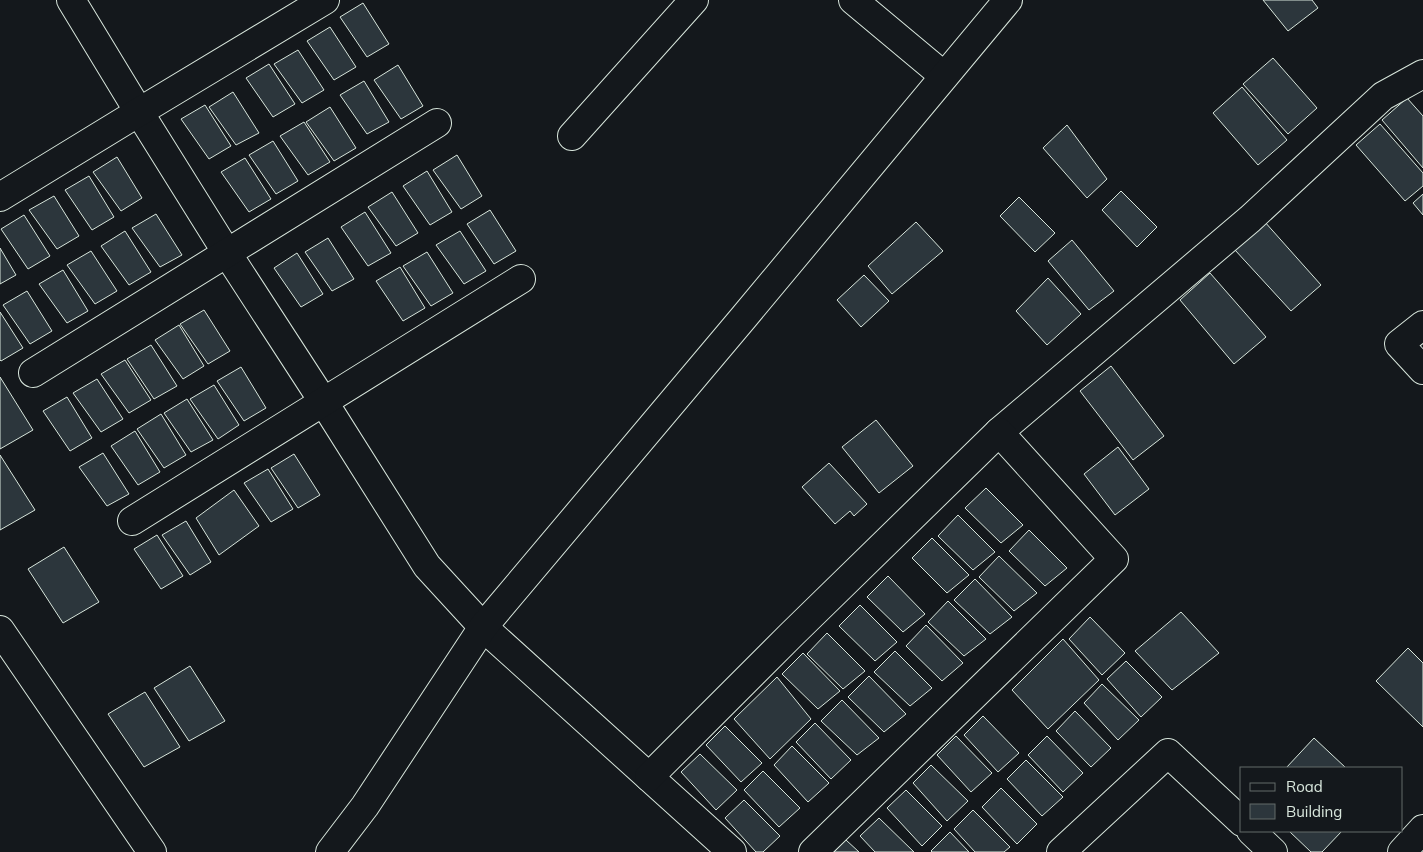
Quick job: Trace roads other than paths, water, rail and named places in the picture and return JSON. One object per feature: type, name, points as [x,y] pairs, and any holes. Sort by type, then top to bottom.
[{"type":"street","points":[[71,0],[227,253],[427,566],[483,627],[732,852]]},
{"type":"street","points":[[0,197],[325,0]]},
{"type":"street","points":[[572,136],[694,0]]},
{"type":"street","points":[[853,0],[944,76]]},
{"type":"street","points":[[330,852],[365,806],[483,627],[1008,0]]},
{"type":"street","points":[[649,777],[798,628],[999,432],[1250,219],[1382,96],[1423,74]]},
{"type":"street","points":[[33,373],[437,124]]},
{"type":"street","points":[[132,521],[521,279]]},
{"type":"street","points":[[1423,326],[1399,344],[1423,370]]},
{"type":"street","points":[[813,852],[1114,559],[999,432]]},
{"type":"street","points":[[0,630],[152,852]]},
{"type":"street","points":[[1061,852],[1168,753],[1240,820]]},
{"type":"street","points":[[1402,852],[1423,829]]},
{"type":"street","points":[[1252,832],[1273,852]]}]
